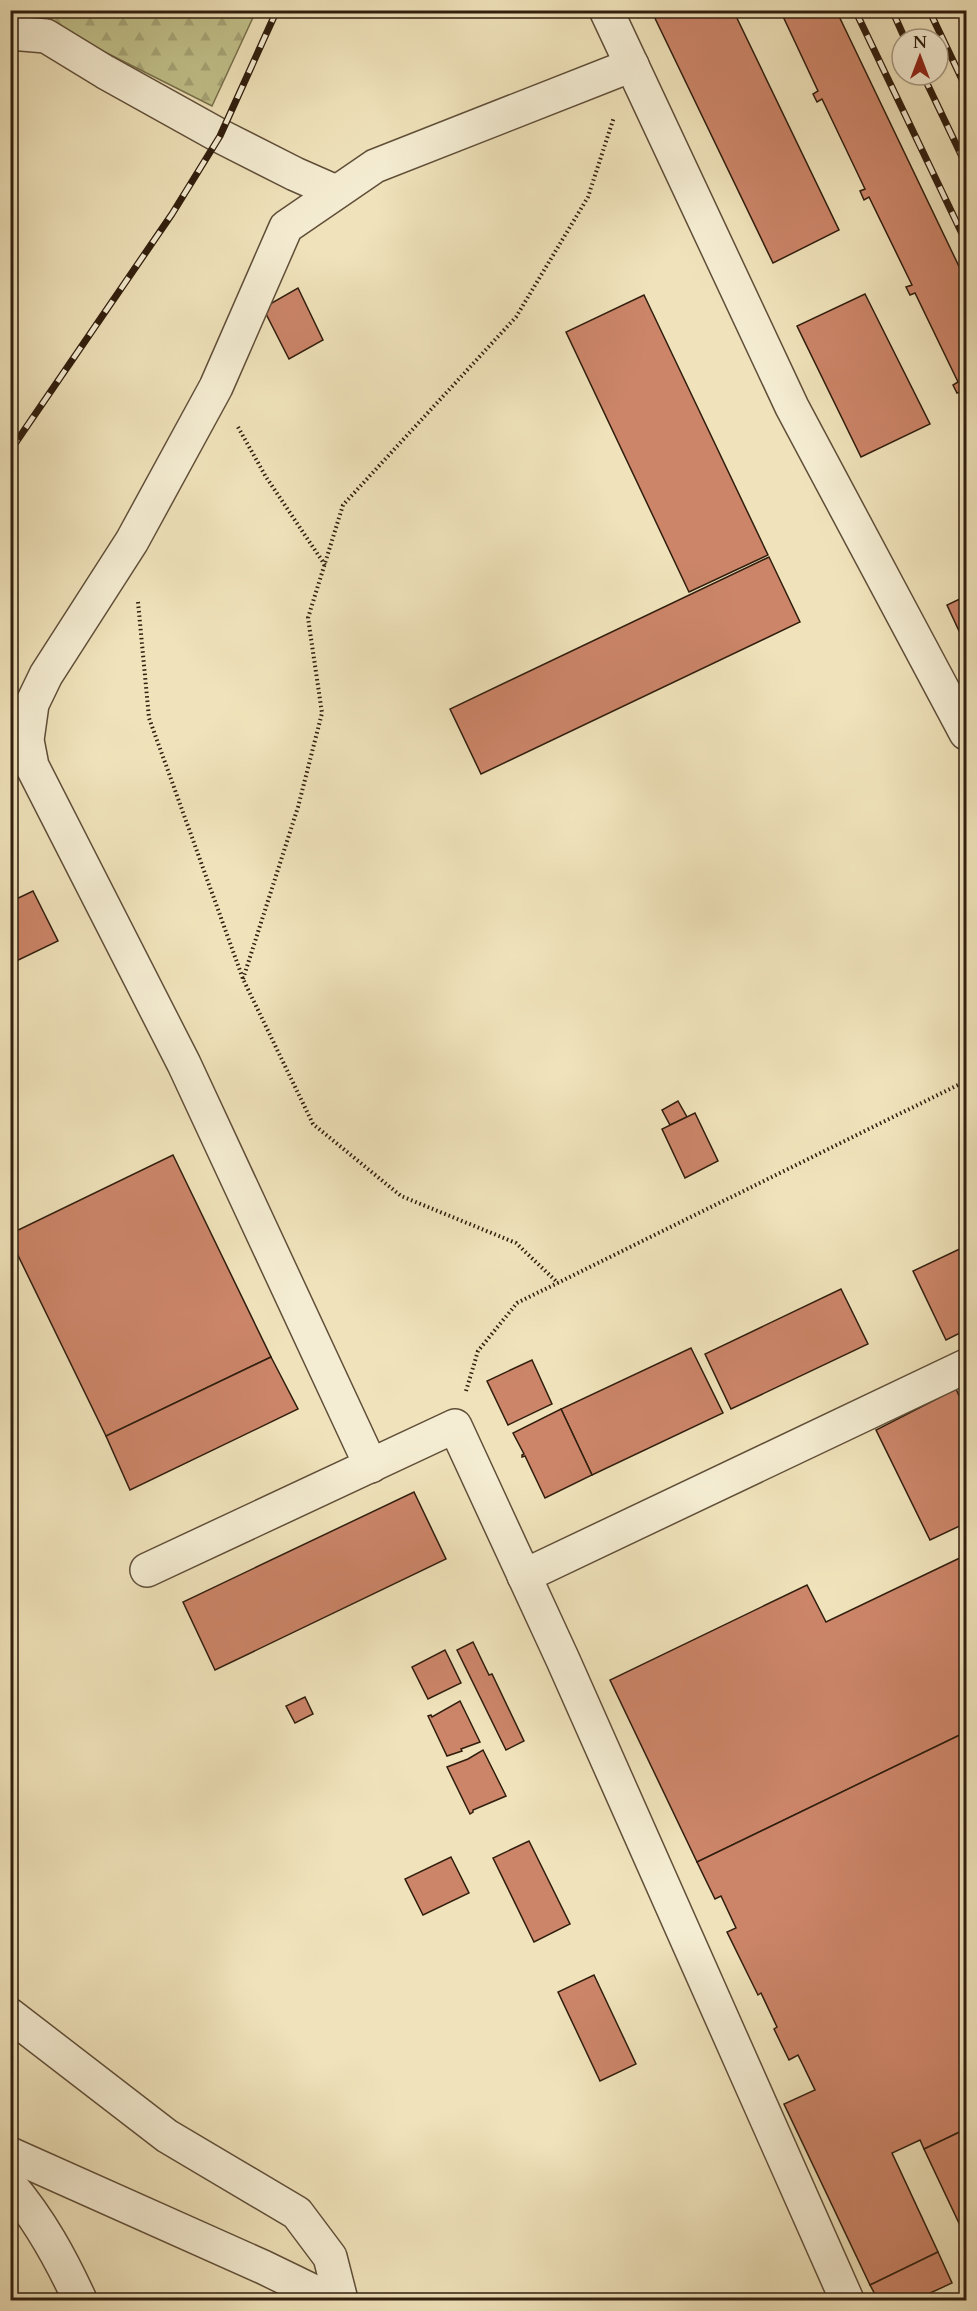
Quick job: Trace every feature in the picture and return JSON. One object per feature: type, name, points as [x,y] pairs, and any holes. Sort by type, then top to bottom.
[{"type":"street","points":[[606,10],[792,407],[966,733]]},
{"type":"street","points":[[10,33],[46,36],[199,125],[295,174],[336,192]]},
{"type":"street","points":[[371,1466],[184,1064],[32,766],[27,740],[32,704],[46,675],[132,541],[216,387],[286,227],[375,166],[632,65]]},
{"type":"street","points":[[524,1576],[966,1366]]},
{"type":"street","points":[[147,1570],[455,1426],[847,2301]]},
{"type":"street","points":[[10,2016],[167,2136],[297,2213],[330,2257],[341,2301]]},
{"type":"street","points":[[10,2154],[252,2262],[331,2301]]},
{"type":"street","points":[[10,2185],[30,2208],[63,2263],[80,2301]]},
{"type":"path","points":[[243,979],[298,807],[322,712],[308,618],[343,505],[516,317],[588,197],[632,65]]},
{"type":"path","points":[[216,387],[266,477],[325,565]]},
{"type":"path","points":[[138,600],[149,718],[243,979],[313,1124],[401,1196],[516,1243],[558,1283]]},
{"type":"path","points":[[455,1426],[478,1351],[517,1303],[966,1081]]},
{"type":"green space","points":[[37,11],[256,11],[212,106],[69,34]]},
{"type":"building","points":[[651,10],[733,10],[839,230],[773,263]]},
{"type":"building","points":[[780,10],[836,10],[966,281],[966,399],[962,391],[957,393],[953,385],[958,382],[915,293],[910,295],[906,287],[912,285],[869,197],[864,200],[860,191],[865,189],[822,99],[817,102],[813,94],[818,91]]},
{"type":"building","points":[[298,288],[323,340],[289,359],[263,308]]},
{"type":"building","points":[[865,294],[930,424],[861,457],[797,326]]},
{"type":"building","points":[[644,295],[768,555],[689,592],[566,332]]},
{"type":"building","points":[[769,557],[800,622],[481,774],[450,709]]},
{"type":"building","points":[[966,596],[966,646],[947,605]]},
{"type":"building","points":[[33,891],[58,941],[10,964],[10,902]]},
{"type":"building","points":[[678,1101],[687,1117],[670,1125],[662,1110]]},
{"type":"building","points":[[695,1113],[718,1161],[685,1178],[662,1129]]},
{"type":"building","points":[[173,1155],[271,1357],[106,1436],[10,1239],[10,1234]]},
{"type":"building","points":[[966,1246],[966,1330],[946,1340],[913,1271]]},
{"type":"building","points":[[841,1289],[868,1344],[731,1409],[705,1354]]},
{"type":"building","points":[[691,1348],[723,1413],[592,1475],[561,1409]]},
{"type":"building","points":[[271,1357],[298,1409],[130,1490],[106,1436]]},
{"type":"building","points":[[532,1360],[552,1404],[508,1425],[487,1381]]},
{"type":"building","points":[[956,1389],[966,1411],[966,1523],[930,1540],[876,1430]]},
{"type":"building","points":[[561,1409],[592,1475],[545,1498],[525,1456],[522,1457],[524,1454],[513,1433]]},
{"type":"building","points":[[414,1492],[446,1559],[215,1670],[183,1602]]},
{"type":"building","points":[[966,1555],[966,1732],[697,1862],[610,1680],[807,1585],[826,1622]]},
{"type":"building","points":[[473,1642],[489,1675],[492,1674],[524,1741],[506,1750],[457,1650]]},
{"type":"building","points":[[445,1650],[461,1683],[428,1699],[412,1667]]},
{"type":"building","points":[[305,1697],[313,1714],[295,1723],[286,1706]]},
{"type":"building","points":[[460,1701],[480,1742],[447,1756],[428,1716],[432,1717]]},
{"type":"building","points":[[966,1732],[966,2129],[924,2149],[920,2140],[892,2153],[938,2252],[870,2285],[784,2104],[815,2090],[798,2055],[789,2060],[774,2029],[777,2027],[761,1993],[758,1995],[727,1932],[736,1928],[721,1896],[715,1899],[697,1862]]},
{"type":"building","points":[[483,1750],[506,1796],[473,1810],[470,1814],[447,1767]]},
{"type":"building","points":[[529,1841],[570,1924],[534,1942],[493,1858]]},
{"type":"building","points":[[451,1857],[469,1893],[423,1915],[405,1879]]},
{"type":"building","points":[[594,1975],[636,2064],[600,2081],[558,1992]]},
{"type":"building","points":[[966,2129],[966,2238],[924,2149]]},
{"type":"building","points":[[938,2252],[952,2283],[915,2300],[878,2300],[870,2285]]},
{"type":"railway","points":[[10,451],[172,214],[220,136],[277,10]]},
{"type":"railway","points":[[855,10],[966,242]]},
{"type":"railway","points":[[892,10],[900,27]]},
{"type":"railway","points":[[929,10],[966,88]]},
{"type":"railway","points":[[929,87],[966,165]]}]
